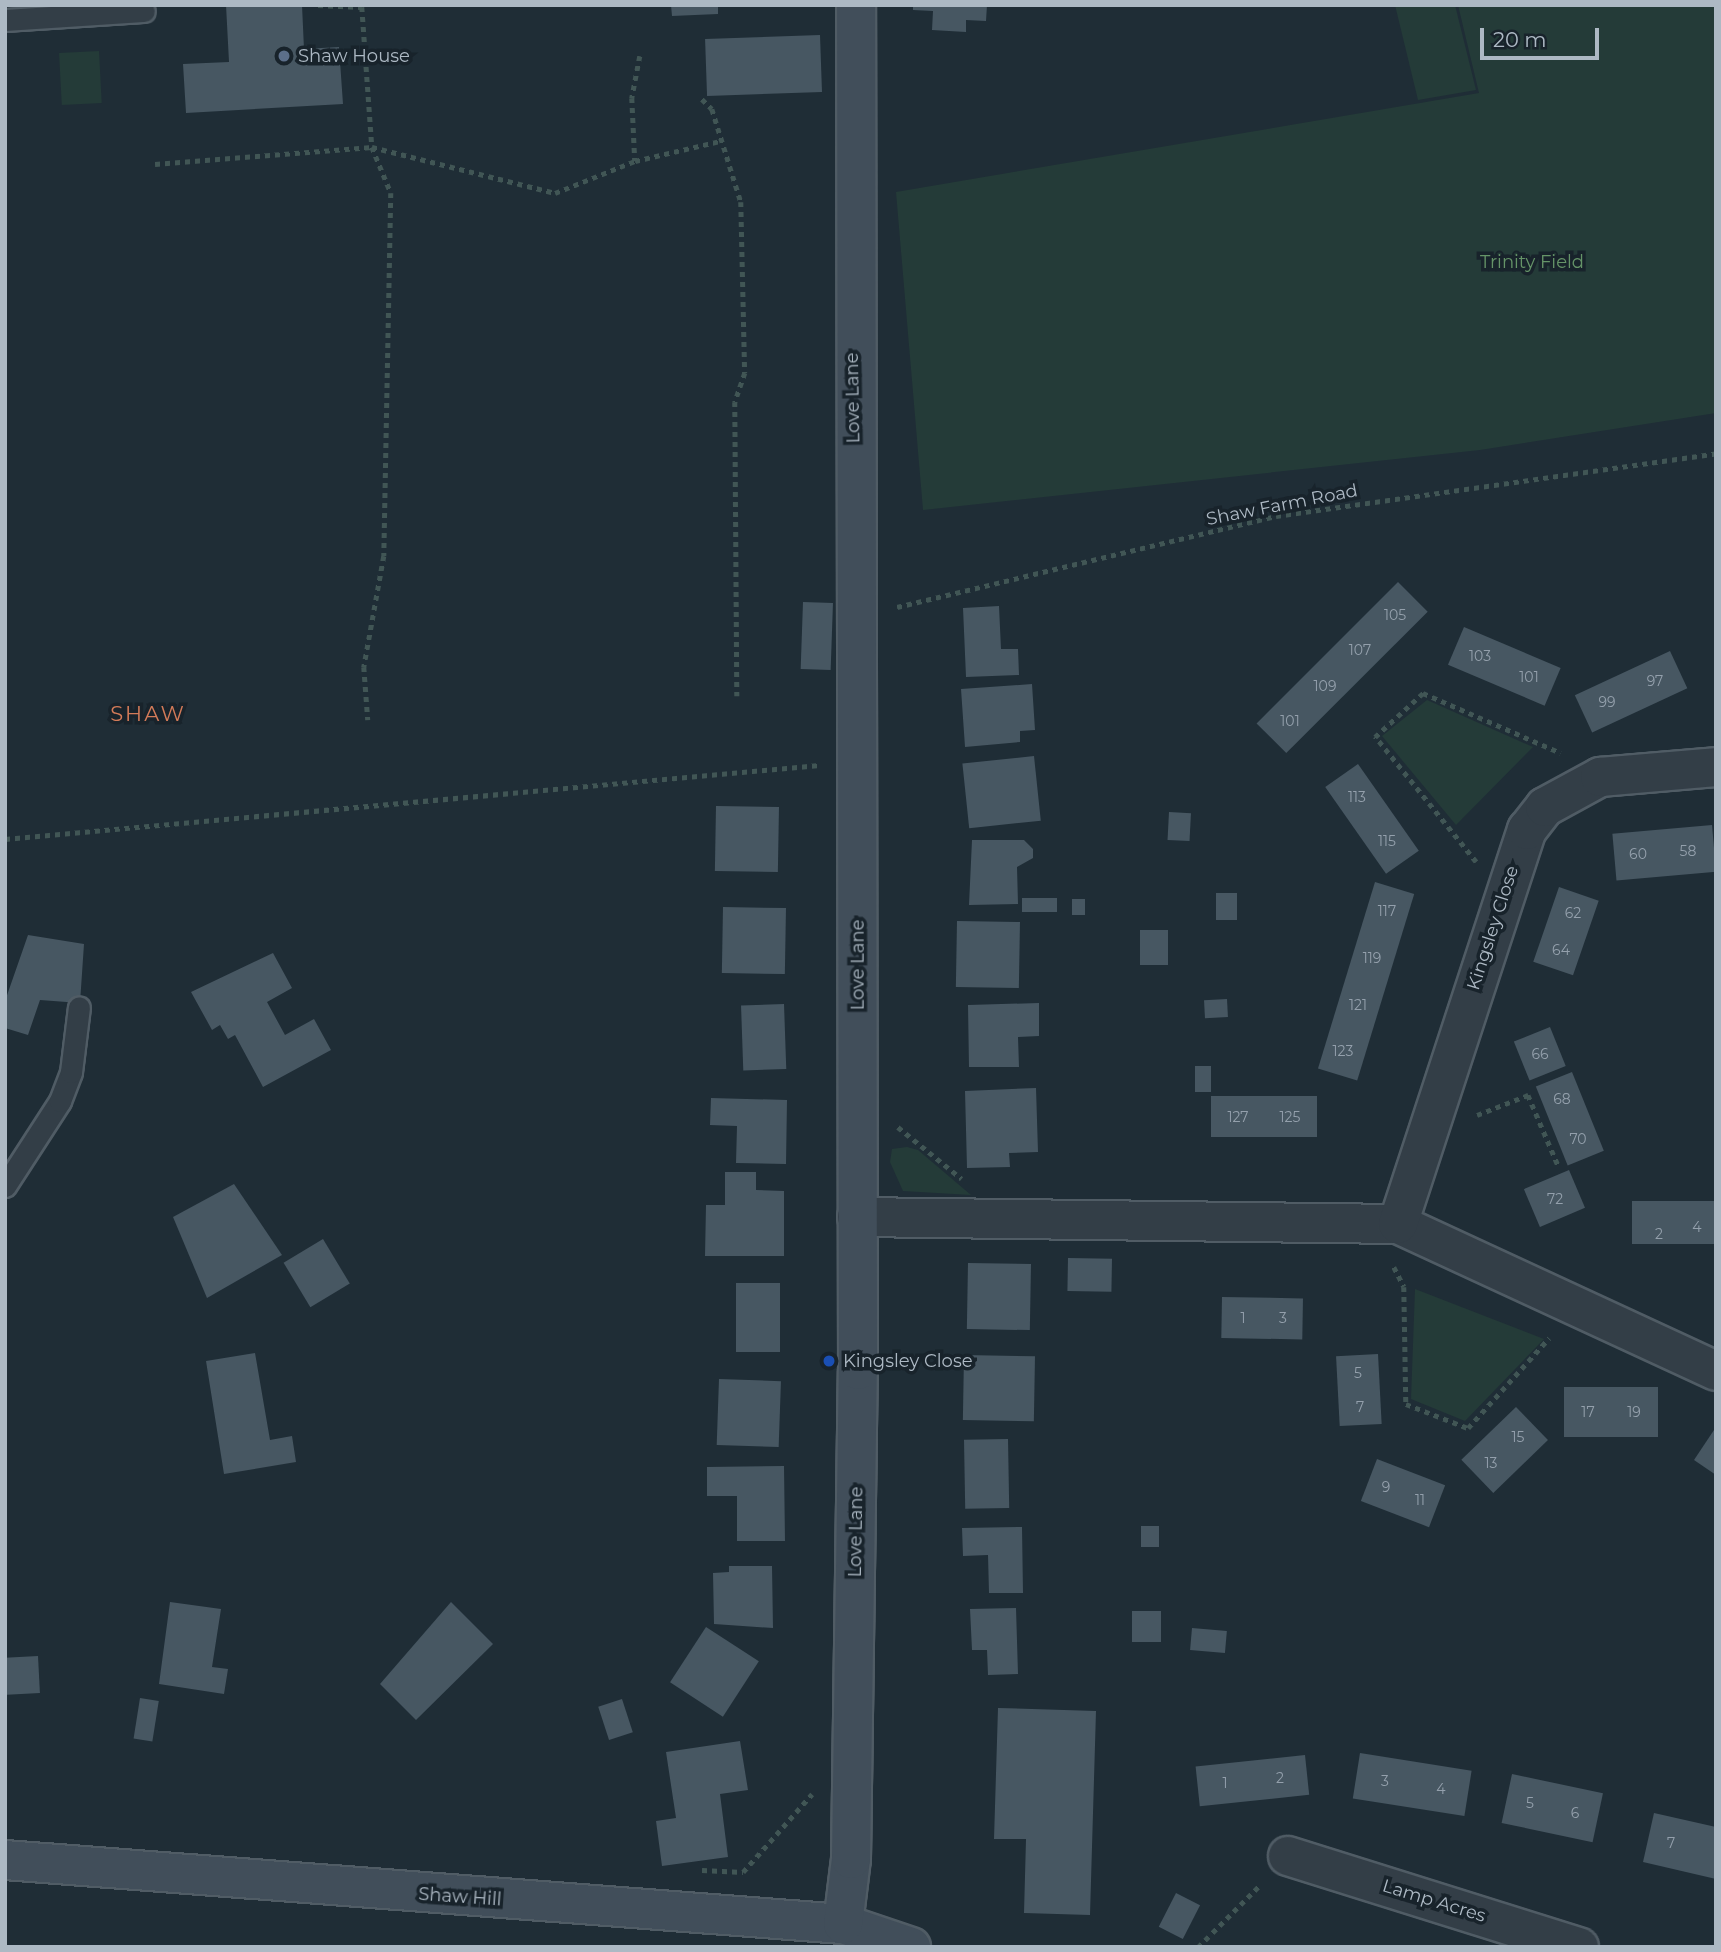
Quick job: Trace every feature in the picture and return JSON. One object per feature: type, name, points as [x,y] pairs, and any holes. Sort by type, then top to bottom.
[{"type":"street","name":"Love Lane","points":[[846,1935],[852,1749],[858,1095],[859,616],[852,393],[856,5]]},
{"type":"street","name":"Kingsley Close","points":[[1384,1224],[1427,1134],[1527,830],[1545,807],[1600,777],[1716,767]]},
{"type":"street","points":[[857,1217],[1384,1224],[1716,1371]]},
{"type":"street","name":"Lamp Acres","points":[[1288,1856],[1579,1947]]},
{"type":"street","name":"Shaw Hill","points":[[5,1860],[846,1935],[911,1947]]},
{"type":"lane","points":[[5,20],[144,11]]},
{"type":"lane","points":[[5,1186],[60,1101],[71,1072],[79,1007]]},
{"type":"path","points":[[318,5],[362,7],[372,147],[391,193],[384,556],[364,667],[368,720]]},
{"type":"path","points":[[635,161],[632,98],[640,56]]},
{"type":"path","points":[[702,99],[712,109],[741,202],[745,373],[735,402],[737,696]]},
{"type":"path","points":[[155,164],[372,147],[555,193],[635,161],[720,141]]},
{"type":"path","name":"Shaw Farm Road","points":[[859,616],[1276,516],[1716,453]]},
{"type":"path","points":[[1495,922],[1476,860],[1375,737],[1423,693],[1576,757]]},
{"type":"path","points":[[5,839],[858,762]]},
{"type":"path","points":[[858,1095],[1012,1219]]},
{"type":"path","points":[[1427,1134],[1528,1096],[1558,1165]]},
{"type":"path","points":[[1384,1224],[1404,1287],[1406,1404],[1468,1428],[1550,1337],[1589,1314]]},
{"type":"path","points":[[688,1870],[743,1872],[852,1749]]},
{"type":"path","points":[[1198,1947],[1288,1856]]},
{"type":"green space","points":[[1395,5],[1455,5],[1476,90],[1418,100]]},
{"type":"green space","name":"Trinity Field","points":[[1458,5],[1716,5],[1716,413],[1480,450],[923,510],[896,192],[1479,93]]},
{"type":"green space","points":[[99,51],[102,103],[62,105],[59,53]]},
{"type":"green space","points":[[1427,700],[1533,747],[1456,825],[1382,736]]},
{"type":"green space","points":[[907,1147],[918,1150],[971,1195],[903,1191],[890,1162],[892,1149]]},
{"type":"green space","points":[[1415,1289],[1544,1339],[1465,1421],[1411,1399]]},
{"type":"building","name":"Shaw House","points":[[226,5],[302,5],[304,49],[339,47],[343,104],[186,113],[183,64],[229,62]]},
{"type":"building","points":[[671,5],[718,5],[718,14],[672,16]]},
{"type":"building","points":[[913,5],[987,5],[986,21],[966,20],[966,32],[932,30],[933,11],[913,10]]},
{"type":"building","points":[[820,35],[822,92],[707,96],[705,39]]},
{"type":"building","points":[[1398,582],[1428,612],[1286,753],[1257,723]]},
{"type":"building","points":[[803,602],[833,603],[831,670],[801,669]]},
{"type":"building","points":[[999,606],[1001,649],[1018,649],[1019,675],[966,677],[963,608]]},
{"type":"building","points":[[1464,627],[1561,668],[1545,706],[1448,665]]},
{"type":"building","points":[[1670,651],[1687,688],[1592,733],[1575,695]]},
{"type":"building","points":[[1032,684],[1035,730],[1020,731],[1020,742],[965,747],[961,689]]},
{"type":"building","points":[[1034,756],[1041,821],[969,828],[962,764]]},
{"type":"building","points":[[1358,764],[1419,851],[1386,874],[1325,787]]},
{"type":"building","points":[[716,806],[779,807],[778,872],[715,871]]},
{"type":"building","points":[[1169,812],[1191,813],[1190,841],[1168,840]]},
{"type":"building","points":[[1712,825],[1716,872],[1616,881],[1612,834]]},
{"type":"building","points":[[972,840],[1024,840],[1033,849],[1033,858],[1017,867],[1018,904],[969,905]]},
{"type":"building","points":[[1375,882],[1414,894],[1357,1080],[1318,1068]]},
{"type":"building","points":[[1559,887],[1599,901],[1573,975],[1533,962]]},
{"type":"building","points":[[1216,893],[1237,893],[1237,920],[1216,920]]},
{"type":"building","points":[[1022,898],[1057,898],[1057,912],[1022,912]]},
{"type":"building","points":[[1072,899],[1085,899],[1085,915],[1072,915]]},
{"type":"building","points":[[723,907],[786,908],[785,974],[722,973]]},
{"type":"building","points":[[957,921],[1020,922],[1019,988],[956,987]]},
{"type":"building","points":[[1140,930],[1168,930],[1168,965],[1140,965]]},
{"type":"building","points":[[28,935],[84,944],[80,1003],[40,1000],[28,1035],[5,1028],[5,1001]]},
{"type":"building","points":[[273,953],[292,988],[267,1002],[285,1035],[314,1019],[331,1050],[263,1087],[235,1035],[228,1039],[220,1025],[212,1030],[191,992]]},
{"type":"building","points":[[1227,999],[1228,1017],[1205,1018],[1204,1000]]},
{"type":"building","points":[[1039,1003],[1039,1036],[1018,1037],[1019,1067],[969,1067],[968,1005]]},
{"type":"building","points":[[784,1004],[786,1069],[743,1070],[741,1006]]},
{"type":"building","points":[[1550,1027],[1566,1066],[1530,1081],[1514,1042]]},
{"type":"building","points":[[1195,1066],[1211,1066],[1211,1092],[1195,1092]]},
{"type":"building","points":[[1572,1072],[1604,1151],[1568,1165],[1536,1087]]},
{"type":"building","points":[[1036,1088],[1038,1152],[1009,1153],[1010,1167],[967,1168],[965,1091]]},
{"type":"building","points":[[1211,1096],[1317,1096],[1317,1137],[1211,1137]]},
{"type":"building","points":[[711,1098],[787,1100],[786,1164],[736,1163],[737,1126],[710,1125]]},
{"type":"building","points":[[1569,1170],[1585,1208],[1540,1227],[1524,1189]]},
{"type":"building","points":[[725,1172],[756,1172],[756,1190],[784,1191],[784,1256],[705,1256],[706,1205],[725,1205]]},
{"type":"building","points":[[234,1184],[282,1255],[207,1298],[173,1217]]},
{"type":"building","points":[[1632,1201],[1716,1201],[1716,1244],[1632,1244]]},
{"type":"building","points":[[323,1239],[350,1284],[310,1307],[284,1263]]},
{"type":"building","points":[[1068,1258],[1112,1259],[1111,1292],[1067,1291]]},
{"type":"building","points":[[968,1263],[1031,1264],[1030,1330],[967,1329]]},
{"type":"building","points":[[736,1283],[780,1283],[780,1352],[736,1352]]},
{"type":"building","points":[[1222,1297],[1303,1298],[1302,1339],[1221,1338]]},
{"type":"building","points":[[255,1353],[270,1440],[292,1436],[296,1462],[224,1474],[206,1361]]},
{"type":"building","points":[[1378,1354],[1382,1424],[1340,1426],[1336,1356]]},
{"type":"building","points":[[964,1355],[1035,1356],[1034,1421],[963,1420]]},
{"type":"building","points":[[719,1379],[781,1381],[779,1447],[717,1445]]},
{"type":"building","points":[[1564,1387],[1658,1387],[1658,1437],[1564,1437]]},
{"type":"building","points":[[1516,1407],[1548,1440],[1493,1493],[1461,1460]]},
{"type":"building","points":[[1716,1427],[1716,1475],[1694,1460]]},
{"type":"building","points":[[1008,1439],[1009,1508],[965,1509],[964,1440]]},
{"type":"building","points":[[1377,1459],[1445,1485],[1429,1527],[1361,1501]]},
{"type":"building","points":[[784,1466],[785,1541],[737,1541],[737,1496],[707,1496],[707,1467]]},
{"type":"building","points":[[1141,1526],[1159,1526],[1159,1547],[1141,1547]]},
{"type":"building","points":[[1022,1527],[1023,1593],[989,1593],[988,1555],[963,1556],[962,1528]]},
{"type":"building","points":[[729,1566],[772,1566],[773,1628],[714,1624],[713,1573],[729,1572]]},
{"type":"building","points":[[170,1602],[221,1609],[212,1667],[228,1669],[224,1694],[159,1684]]},
{"type":"building","points":[[451,1602],[493,1644],[416,1720],[380,1684]]},
{"type":"building","points":[[1016,1608],[1018,1674],[988,1675],[987,1650],[972,1650],[970,1609]]},
{"type":"building","points":[[1132,1611],[1161,1611],[1161,1642],[1132,1642]]},
{"type":"building","points":[[706,1627],[759,1661],[723,1717],[670,1682]]},
{"type":"building","points":[[1192,1628],[1227,1631],[1225,1653],[1190,1650]]},
{"type":"building","points":[[38,1656],[40,1693],[7,1695],[5,1658]]},
{"type":"building","points":[[140,1698],[159,1701],[152,1741],[134,1738]]},
{"type":"building","points":[[622,1699],[633,1732],[609,1740],[598,1707]]},
{"type":"building","points":[[998,1708],[1096,1711],[1090,1915],[1024,1913],[1026,1839],[994,1839]]},
{"type":"building","points":[[740,1741],[748,1790],[720,1794],[728,1857],[662,1866],[656,1821],[676,1818],[666,1752]]},
{"type":"building","points":[[1360,1753],[1472,1771],[1464,1816],[1353,1798]]},
{"type":"building","points":[[1305,1755],[1309,1795],[1200,1806],[1196,1766]]},
{"type":"building","points":[[1512,1774],[1603,1793],[1593,1842],[1502,1823]]},
{"type":"building","points":[[1654,1813],[1716,1827],[1716,1879],[1643,1862]]},
{"type":"building","points":[[1176,1893],[1200,1905],[1183,1939],[1159,1927]]},
{"type":"place","name":"Shaw House","points":[[284,56]]},
{"type":"place","name":"Kingsley Close","points":[[829,1361]]},
{"type":"district","name":"SHAW","points":[[148,714]]}]
